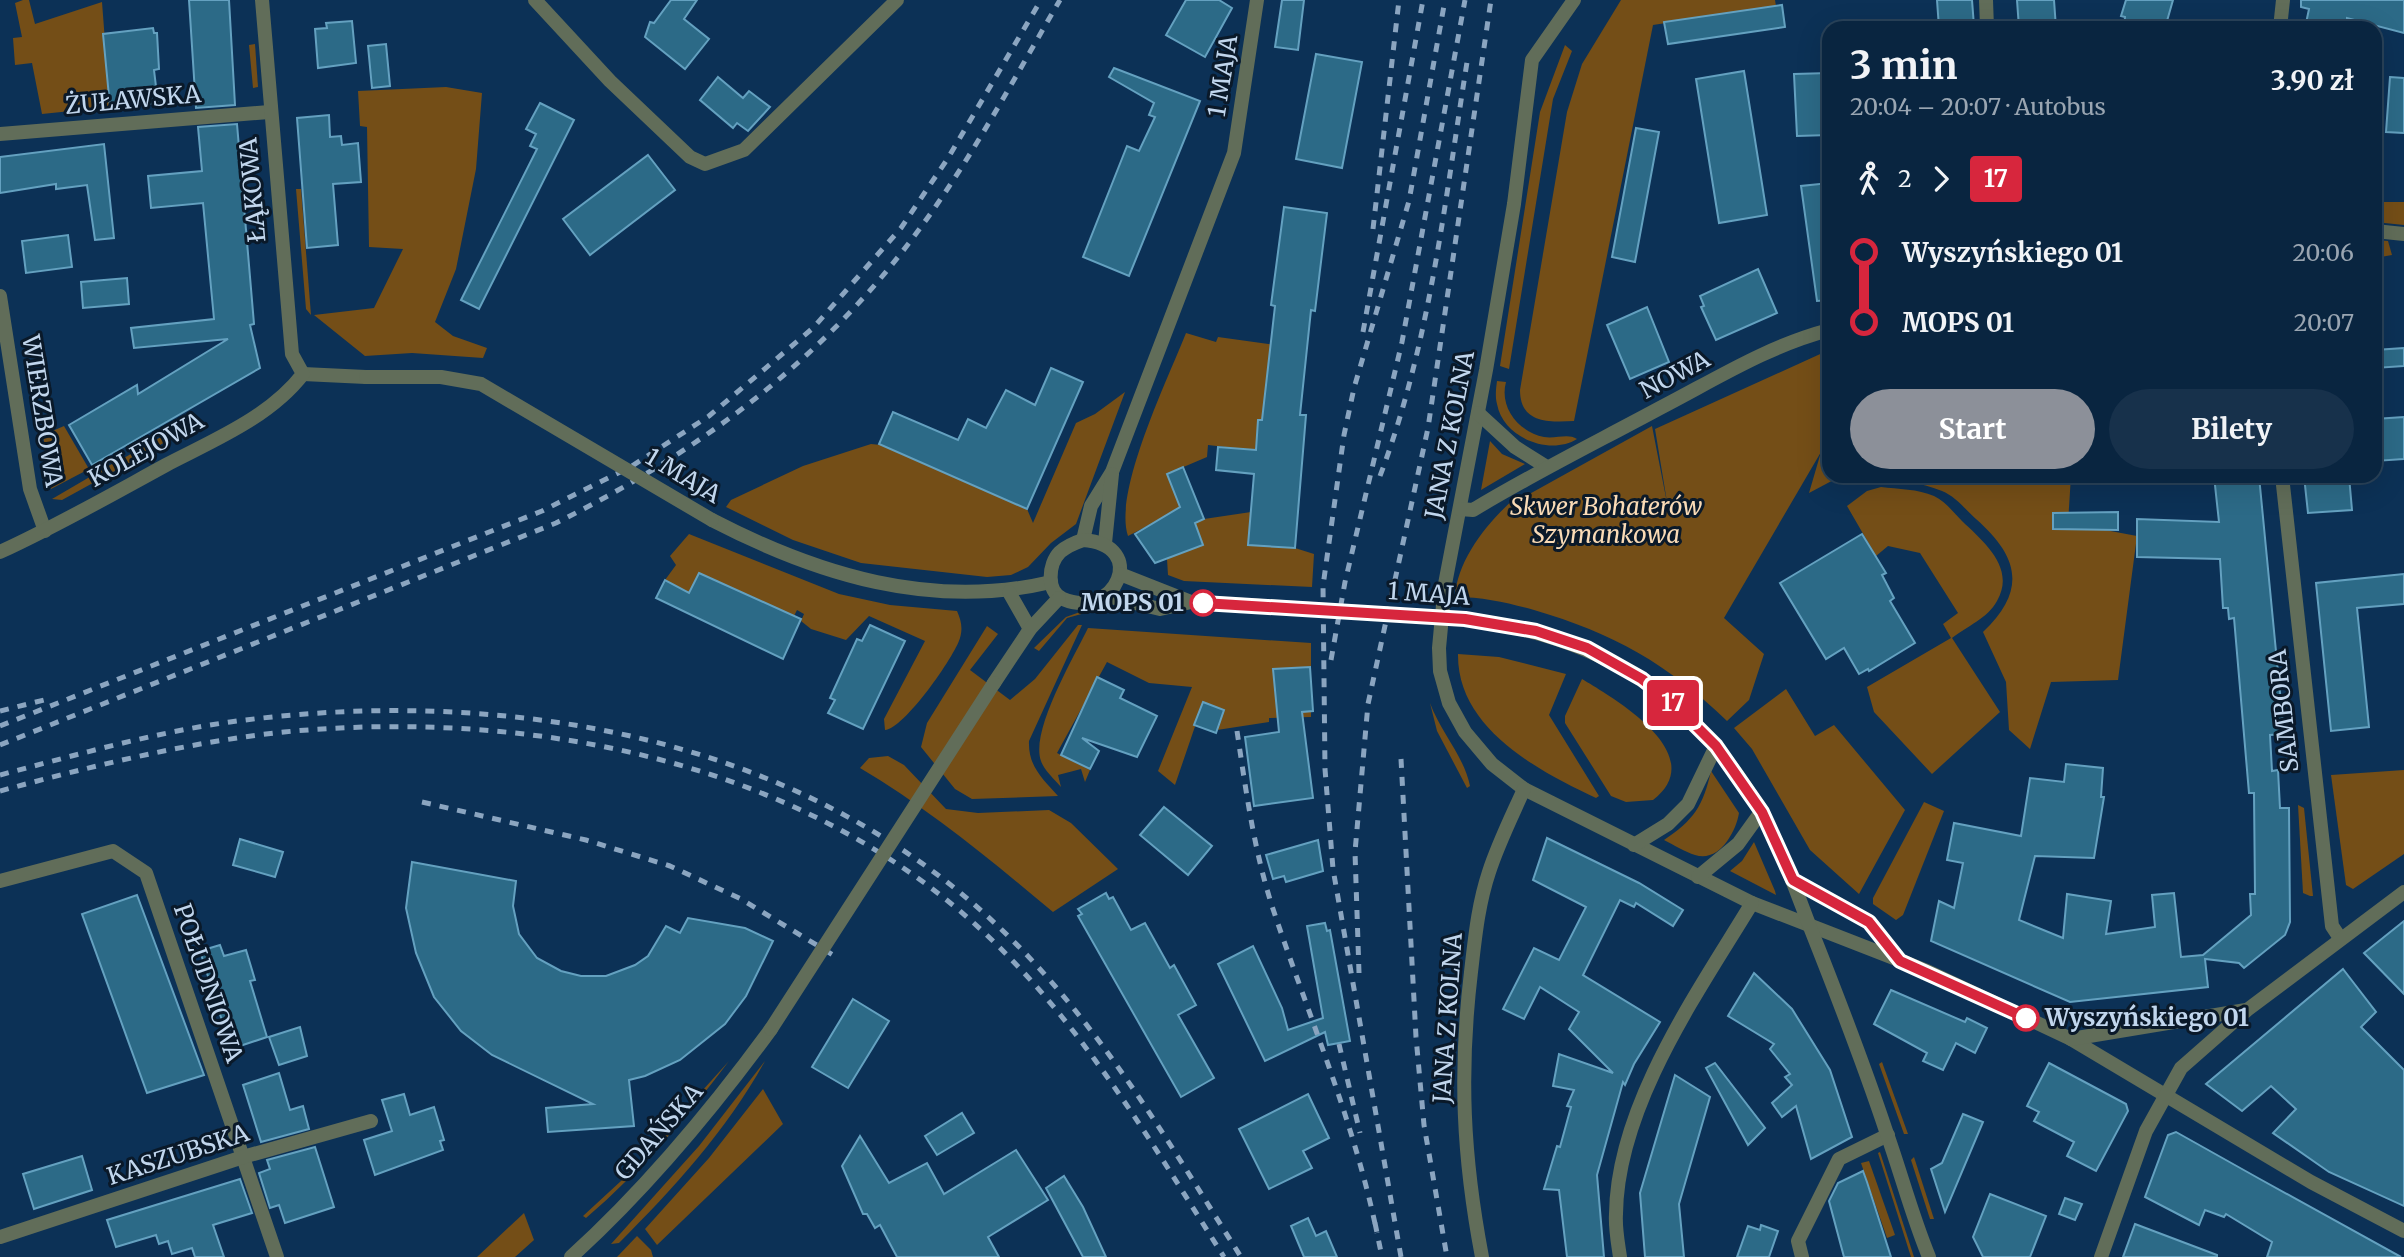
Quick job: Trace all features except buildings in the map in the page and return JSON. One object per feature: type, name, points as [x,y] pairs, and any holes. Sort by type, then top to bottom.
[{"type":"street","name":"ŁĄKOWA","points":[[262,0],[269,112],[292,354],[303,374]]},
{"type":"street","points":[[535,0],[610,81],[690,157],[705,164],[744,150],[897,0]]},
{"type":"street","name":"1 MAJA","points":[[1112,472],[1234,153],[1257,0]]},
{"type":"street","name":"JANA Z KOLNA","points":[[1574,0],[1532,60],[1514,204],[1445,584],[1440,671],[1449,702],[1465,732],[1492,764],[1524,789],[1752,903],[1900,961],[2071,1039],[2311,1182],[2404,1231]]},
{"type":"street","points":[[1986,0],[1987,21]]},
{"type":"street","points":[[2281,21],[2283,0]]},
{"type":"street","name":"ŻUŁAWSKA","points":[[0,134],[269,112]]},
{"type":"street","points":[[2382,232],[2404,234]]},
{"type":"street","name":"WIERZBOWA","points":[[0,296],[30,489],[45,531]]},
{"type":"street","name":"NOWA","points":[[1460,509],[1473,510],[1545,466],[1590,446],[1788,341],[1822,332]]},
{"type":"street","name":"1 MAJA","points":[[303,374],[441,377],[495,389],[712,520],[767,548],[849,577],[900,586],[1009,592],[1051,582]]},
{"type":"street","name":"KOLEJOWA","points":[[0,552],[45,531],[259,413],[286,397],[303,374]]},
{"type":"street","points":[[1478,413],[1515,447],[1545,466]]},
{"type":"street","points":[[1083,540],[1091,506],[1112,472]]},
{"type":"street","points":[[1105,543],[1112,472]]},
{"type":"street","name":"SAMBORA","points":[[2283,483],[2330,916],[2332,926],[2340,938]]},
{"type":"street","points":[[1083,540],[1105,543],[1114,550],[1120,574],[1115,586],[1098,600],[1077,603],[1059,598],[1051,582],[1050,570],[1057,554],[1083,540]]},
{"type":"street","points":[[1120,574],[1191,602]]},
{"type":"street","points":[[1009,592],[1030,629],[1059,598]]},
{"type":"street","points":[[1106,596],[1160,609],[1191,602]]},
{"type":"street","name":"1 MAJA","points":[[1191,602],[1465,619],[1536,631],[1587,648],[1642,679],[1675,705],[1716,746],[1762,812],[1810,925],[1888,1135],[1929,1257]]},
{"type":"street","name":"GDAŃSKA","points":[[571,1257],[638,1192],[693,1132],[771,1029],[1030,629]]},
{"type":"street","points":[[1634,845],[1668,824],[1688,804],[1716,746]]},
{"type":"street","name":"JANA Z KOLNA","points":[[1482,1257],[1469,1189],[1462,1090],[1466,1014],[1479,907],[1489,871],[1524,789]]},
{"type":"street","points":[[1698,877],[1738,844],[1762,812]]},
{"type":"street","name":"POŁUDNIOWA","points":[[0,881],[113,850],[146,873],[277,1257]]},
{"type":"street","points":[[1793,880],[1869,922],[1900,961]]},
{"type":"street","points":[[2101,1257],[2146,1131],[2181,1068],[2247,1010],[2404,892]]},
{"type":"street","points":[[1620,1257],[1616,1214],[1622,1169],[1654,1068],[1752,903]]},
{"type":"street","points":[[2071,1039],[2247,1010]]},
{"type":"street","name":"KASZUBSKA","points":[[0,1237],[243,1157],[371,1121]]},
{"type":"street","points":[[1802,1257],[1798,1241],[1839,1159],[1888,1135]]},
{"type":"green space","points":[[29,0],[35,24],[102,2],[110,107],[42,114],[32,63],[15,65],[13,38],[22,37],[15,3]]},
{"type":"green space","points":[[1621,0],[1775,0],[1776,6],[1653,25],[1574,421],[1546,421],[1531,415],[1525,409],[1520,390],[1567,112],[1582,64]]},
{"type":"green space","points":[[255,44],[258,87],[253,88],[249,45]]},
{"type":"green space","points":[[1565,45],[1572,51],[1553,99],[1509,369],[1500,366],[1540,112]]},
{"type":"green space","points":[[446,87],[482,93],[476,169],[456,269],[435,322],[453,336],[487,348],[483,358],[412,353],[365,356],[314,315],[374,308],[403,249],[369,247],[367,127],[360,126],[358,91]]},
{"type":"green space","points":[[296,189],[301,189],[311,315],[306,309]]},
{"type":"green space","points":[[2382,202],[2404,202],[2404,225],[2382,223]]},
{"type":"green space","points":[[2382,241],[2388,241],[2392,255],[2382,257]]},
{"type":"green space","points":[[1186,333],[1216,342],[1218,337],[1275,345],[1271,397],[1264,397],[1269,421],[1258,420],[1255,454],[1242,449],[1208,445],[1207,457],[1167,474],[1183,515],[1204,519],[1251,512],[1248,545],[1295,548],[1314,554],[1312,587],[1184,581],[1168,575],[1166,543],[1159,520],[1128,536],[1125,517],[1135,465]]},
{"type":"green space","name":"Skwer Bohaterów Szymankowa","points":[[1822,353],[1822,483],[1828,483],[1809,493],[1821,452],[1724,618],[1764,654],[1749,700],[1727,721],[1661,667],[1614,640],[1534,610],[1486,599],[1455,597],[1461,569],[1467,556],[1484,531],[1514,499],[1517,501],[1652,426],[1668,508],[1655,429]]},
{"type":"green space","points":[[1497,381],[1506,382],[1505,401],[1508,410],[1527,430],[1544,437],[1570,436],[1577,439],[1566,444],[1541,444],[1518,434],[1501,416],[1496,398]]},
{"type":"green space","points":[[1125,392],[1076,524],[1051,543],[1028,567],[1011,575],[987,577],[861,563],[793,540],[726,507],[731,500],[803,466],[871,444],[881,445],[1027,509],[1033,523],[1076,423],[1095,414]]},
{"type":"green space","points":[[64,426],[89,469],[51,489],[43,435]]},
{"type":"green space","points":[[168,433],[172,438],[126,465],[122,459]]},
{"type":"green space","points":[[1490,441],[1502,454],[1525,464],[1481,490]]},
{"type":"green space","points":[[117,461],[122,467],[62,500],[52,499]]},
{"type":"green space","points":[[1913,483],[2071,483],[2068,523],[2137,536],[2118,680],[2051,682],[2030,749],[2009,730],[2006,682],[1983,632],[2007,602],[2012,574],[2009,560],[1990,533],[1947,493]]},
{"type":"green space","points":[[1881,487],[1921,492],[1942,501],[1988,547],[1995,556],[2003,578],[2002,589],[1993,607],[1952,638],[2000,712],[1932,774],[1874,712],[1867,687],[1951,638],[1943,624],[1958,613],[1920,553],[1888,546],[1876,556],[1847,506],[1867,491]]},
{"type":"green space","points":[[689,534],[839,594],[890,605],[957,611],[961,624],[960,638],[939,675],[916,705],[904,718],[885,730],[884,719],[925,641],[869,616],[846,640],[811,629],[801,621],[804,614],[797,610],[794,616],[699,573],[689,593],[665,580],[676,565],[670,556]]},
{"type":"green space","points":[[1091,608],[1096,610],[1067,618],[1039,651],[1034,648],[1066,617]]},
{"type":"green space","points":[[1078,625],[1082,625],[1029,741],[1034,765],[1058,796],[972,799],[955,789],[921,747],[927,723],[987,626],[998,634],[970,670],[1010,700],[1035,679]]},
{"type":"green space","points":[[1088,628],[1311,643],[1311,717],[1269,718],[1269,722],[1217,730],[1224,710],[1203,703],[1175,785],[1158,771],[1192,687],[1149,683],[1107,662],[1057,753],[1090,770],[1085,782],[1081,769],[1058,775],[1061,787],[1041,761],[1039,748],[1047,713]]},
{"type":"green space","points":[[1458,654],[1499,657],[1566,674],[1549,715],[1599,796],[1596,798],[1550,775],[1505,744],[1486,725],[1471,704],[1461,681]]},
{"type":"green space","points":[[1582,679],[1635,715],[1652,730],[1665,747],[1671,765],[1668,783],[1653,800],[1626,802],[1611,796],[1565,723],[1565,716]]},
{"type":"green space","points":[[1786,689],[1815,736],[1834,725],[1905,810],[1859,894],[1810,850],[1752,749],[1734,728]]},
{"type":"green space","points":[[1430,703],[1463,765],[1470,786],[1467,788],[1437,731]]},
{"type":"green space","points":[[888,756],[904,765],[946,809],[978,813],[1049,810],[1071,823],[1118,869],[1053,912],[935,818],[860,768],[869,758]]},
{"type":"green space","points":[[2404,770],[2404,854],[2353,889],[2346,885],[2331,775]]},
{"type":"green space","points":[[1711,771],[1739,813],[1730,837],[1719,850],[1704,856],[1691,854],[1664,840],[1683,826],[1696,811]]},
{"type":"green space","points":[[1924,802],[1944,811],[1903,915],[1896,920],[1873,904],[1873,898]]},
{"type":"green space","points":[[2298,805],[2304,808],[2313,896],[2303,893]]},
{"type":"green space","points":[[1754,842],[1776,895],[1730,871],[1742,861]]},
{"type":"green space","points":[[729,1061],[644,1163],[586,1218],[583,1216],[621,1181]]},
{"type":"green space","points":[[765,1061],[734,1111],[698,1157],[619,1243],[611,1244],[699,1146]]},
{"type":"green space","points":[[1882,1062],[1908,1134],[1904,1134],[1879,1064]]},
{"type":"green space","points":[[763,1089],[783,1124],[657,1245],[645,1229],[709,1158]]},
{"type":"green space","points":[[1880,1152],[1914,1257],[1911,1257],[1878,1153]]},
{"type":"green space","points":[[1914,1157],[1934,1219],[1930,1219],[1911,1160]]},
{"type":"green space","points":[[1869,1161],[1895,1235],[1887,1238],[1861,1163]]},
{"type":"green space","points":[[524,1213],[534,1240],[515,1257],[477,1257]]},
{"type":"green space","points":[[637,1236],[651,1250],[653,1257],[617,1257]]},
{"type":"railway","points":[[0,726],[542,511],[632,466],[709,416],[813,328],[901,228],[948,158],[1041,0]]},
{"type":"railway","points":[[0,745],[556,523],[657,467],[705,436],[795,366],[875,284],[912,239],[953,181],[1060,0]]},
{"type":"railway","points":[[1373,229],[1399,0]]},
{"type":"railway","points":[[1363,332],[1423,0]]},
{"type":"railway","points":[[1401,1257],[1333,869],[1325,769],[1323,586],[1344,435],[1354,388],[1409,201],[1445,0]]},
{"type":"railway","points":[[1331,660],[1345,582],[1402,342],[1465,0]]},
{"type":"railway","points":[[1359,973],[1355,852],[1368,704],[1428,428],[1491,0]]},
{"type":"railway","points":[[1380,476],[1412,373],[1424,321],[1468,56]]},
{"type":"railway","points":[[0,711],[44,700]]},
{"type":"railway","points":[[0,775],[143,738],[230,722],[332,712],[436,711],[540,720],[642,739],[740,768],[834,810],[922,863],[1002,930],[1071,1005],[1102,1045],[1160,1128],[1241,1257]]},
{"type":"railway","points":[[0,791],[105,764],[212,742],[284,732],[378,727],[474,729],[569,740],[663,760],[753,790],[840,829],[920,880],[993,941],[1027,976],[1089,1052],[1118,1092],[1224,1257]]},
{"type":"railway","points":[[1237,731],[1251,821],[1266,887],[1356,1150],[1377,1233]]},
{"type":"railway","points":[[1401,759],[1416,1037],[1424,1125],[1447,1257]]},
{"type":"railway","points":[[422,802],[586,840],[670,866],[741,899],[833,955]]},
{"type":"railway","points":[[1339,1044],[1360,1133]]},
{"type":"railway","points":[[1375,1223],[1382,1257]]},
{"type":"bus line","name":"17","points":[[1203,603],[1465,619],[1516,626],[1587,648],[1642,679],[1675,705],[1716,746],[1736,771],[1762,812],[1793,880],[1869,922],[1900,961],[2026,1018]]},
{"type":"place","name":"MOPS 01","points":[[1203,603]]},
{"type":"place","name":"Wyszyńskiego 01","points":[[2026,1018]]}]
